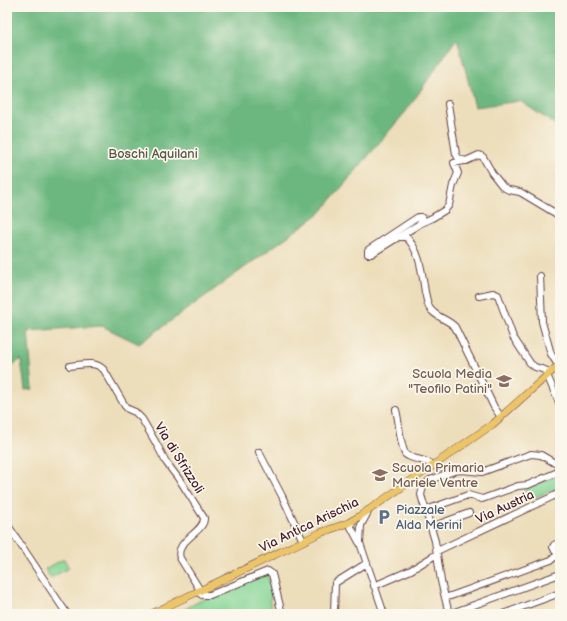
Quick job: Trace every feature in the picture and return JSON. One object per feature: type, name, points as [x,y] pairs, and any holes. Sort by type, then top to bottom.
[{"type":"main road","name":"Via Antica Arischia","points":[[151,614],[303,541],[352,521],[434,466],[501,417],[559,365]]},
{"type":"street","points":[[448,104],[456,154],[459,159],[464,161]]},
{"type":"street","points":[[501,417],[494,407],[455,327],[436,315],[430,308],[419,262],[411,242],[410,235],[414,228],[422,220],[432,218],[450,205],[453,185],[458,173],[454,163],[479,155],[483,156],[492,173],[503,186],[509,190],[520,192],[560,216]]},
{"type":"street","points":[[414,228],[372,254],[370,255],[368,253],[368,250],[418,217],[422,220]]},
{"type":"street","points":[[399,236],[406,237],[411,242]]},
{"type":"street","points":[[540,276],[542,322],[551,354],[559,365]]},
{"type":"street","points":[[479,296],[493,293],[498,295],[513,337],[532,365],[549,374],[560,405]]},
{"type":"street","name":"Via di Sfrizzoli","points":[[70,366],[93,364],[100,366],[104,370],[125,406],[135,412],[142,419],[166,462],[204,518],[203,524],[178,552],[199,591]]},
{"type":"street","points":[[396,410],[400,438],[405,454],[430,463],[434,466]]},
{"type":"street","points":[[259,452],[303,541]]},
{"type":"street","points":[[560,466],[541,455],[531,454],[482,472],[456,470],[429,480],[422,487],[421,491],[437,552],[449,614],[560,574]]},
{"type":"street","points":[[426,510],[466,496],[485,498],[518,486],[528,485],[560,471]]},
{"type":"street","points":[[424,472],[429,480]]},
{"type":"street","name":"Via Austria","points":[[374,586],[411,570],[437,552],[560,493]]},
{"type":"street","points":[[357,534],[369,510]]},
{"type":"street","points":[[430,527],[469,513]]},
{"type":"street","points":[[352,521],[358,528],[357,534],[384,614]]},
{"type":"street","points":[[7,524],[66,614]]},
{"type":"street","points":[[339,526],[347,528],[357,534]]},
{"type":"street","points":[[445,598],[551,560],[560,553],[555,551],[553,547],[554,544],[560,542]]},
{"type":"street","points":[[334,614],[335,583],[366,563]]},
{"type":"street","points":[[199,591],[202,596],[210,595],[268,571],[272,574],[282,614]]},
{"type":"street","points":[[503,614],[560,593]]},
{"type":"green space","name":"Boschi Aquilani","points":[[7,7],[560,7],[560,126],[559,127],[520,101],[475,107],[457,38],[407,110],[320,213],[139,344],[102,326],[28,331],[33,389],[25,390],[21,359],[7,370]]},
{"type":"green space","points":[[560,474],[560,487],[529,500],[524,489]]},
{"type":"green space","points":[[64,559],[69,568],[50,578],[45,569]]},
{"type":"green space","points":[[267,573],[275,597],[269,599],[273,614],[180,614],[185,609],[206,598]]},
{"type":"place","name":"Scuola Media \"Teofilo Patini\"","points":[[504,381]]},
{"type":"place","name":"Scuola Primaria Mariele Ventre","points":[[380,475]]},
{"type":"place","name":"Piazzale Alda Merini","points":[[384,517]]}]
